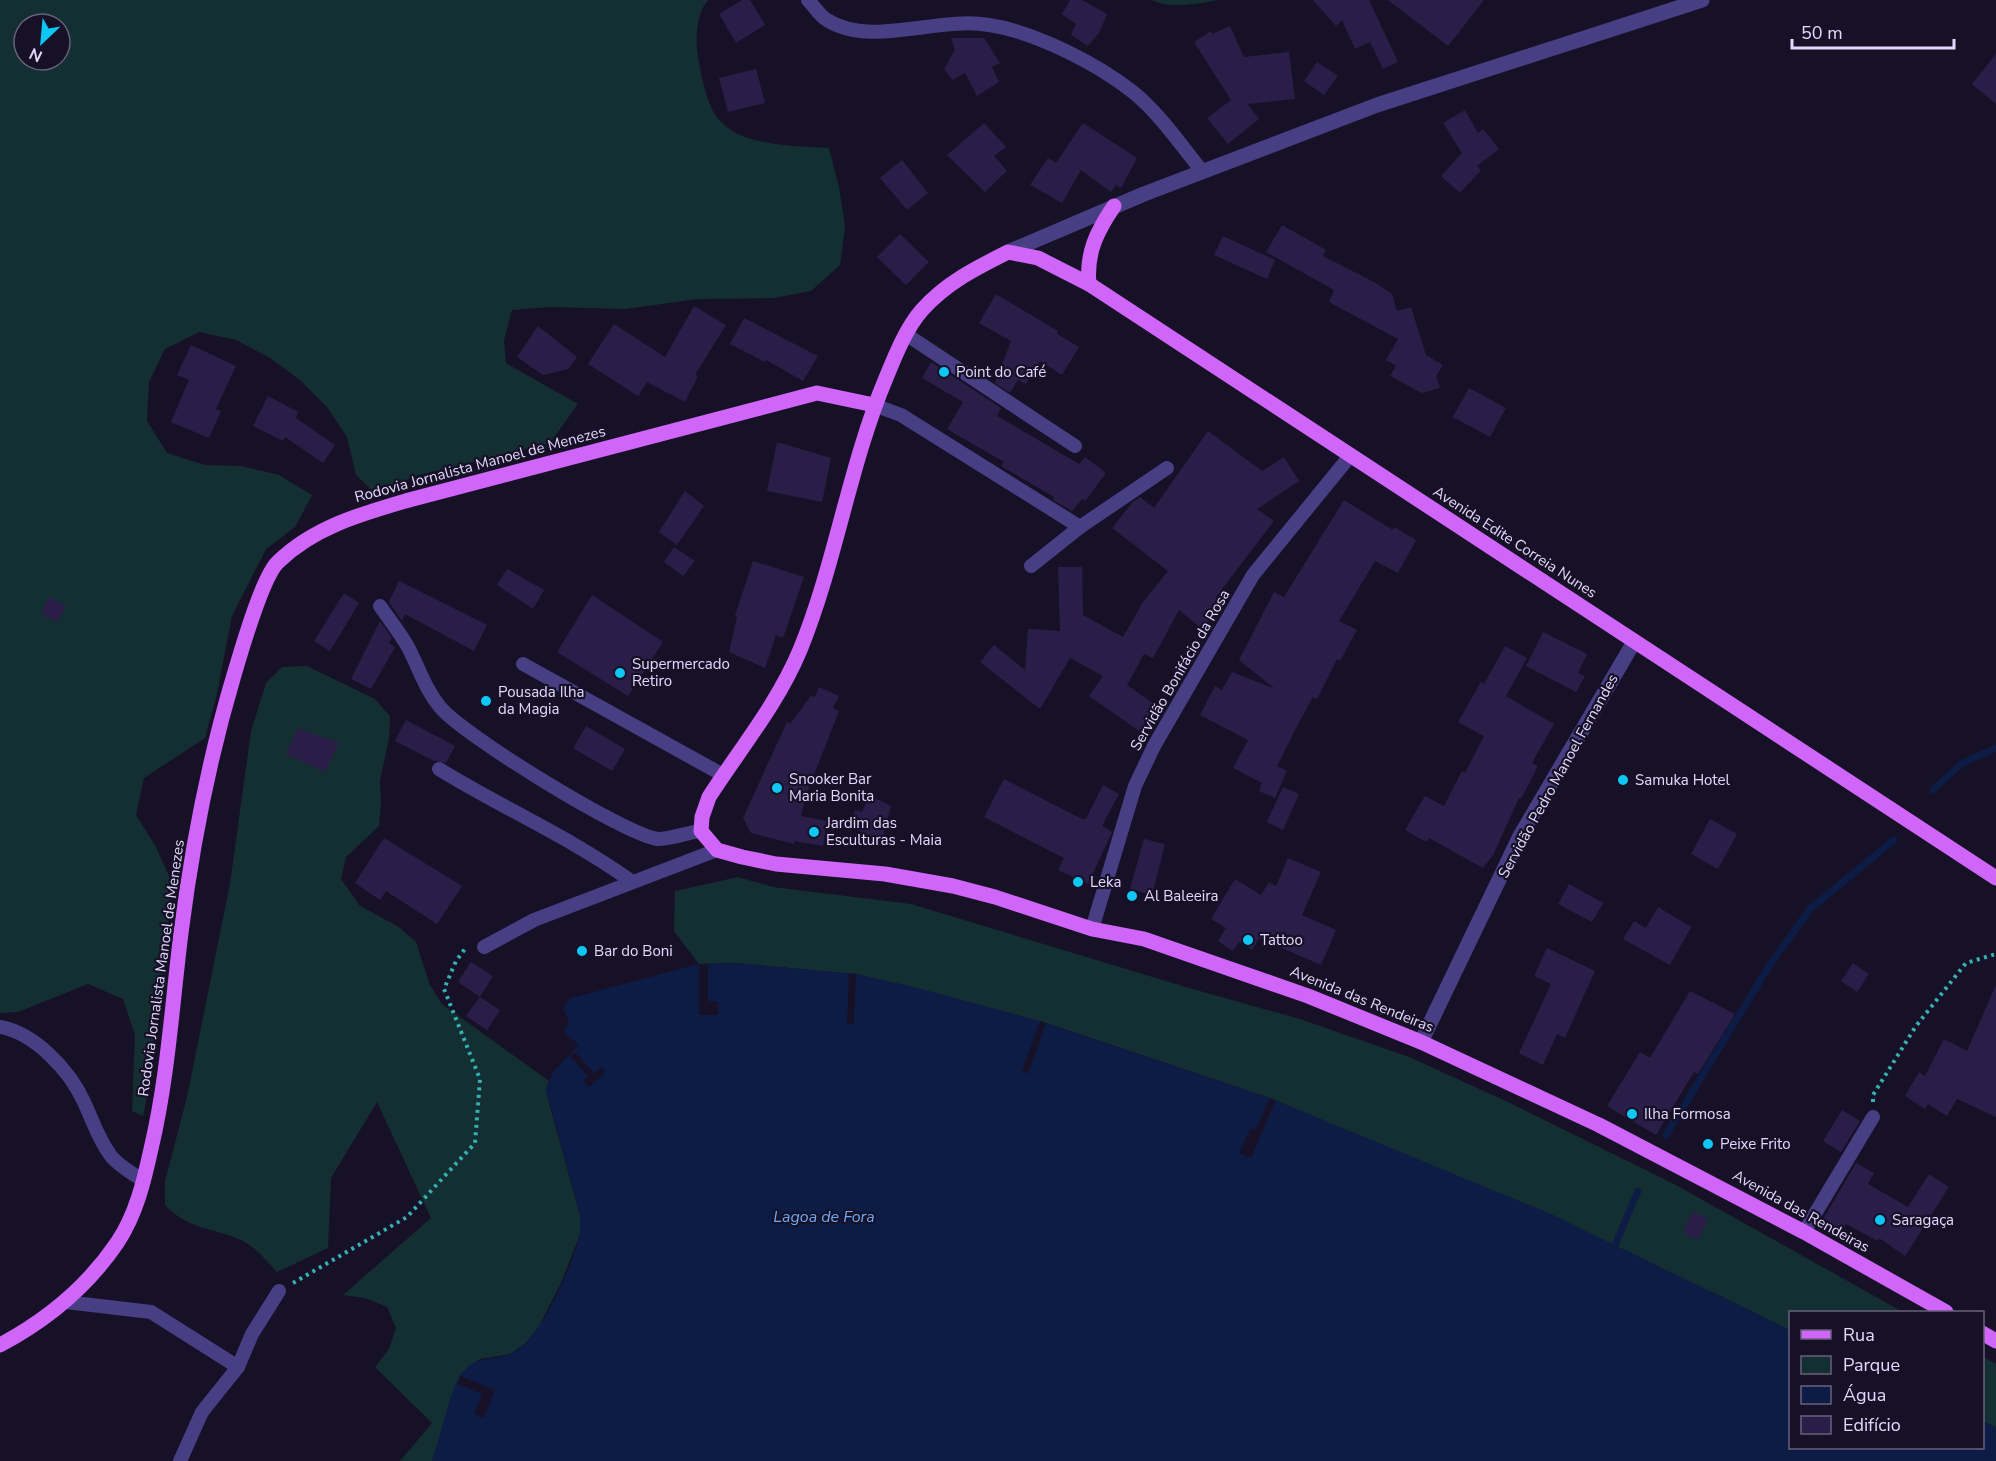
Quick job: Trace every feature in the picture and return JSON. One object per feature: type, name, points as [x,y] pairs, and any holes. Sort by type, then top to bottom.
[{"type":"main road","points":[[1089,284],[1088,269],[1092,246],[1099,228],[1114,206]]},
{"type":"main road","points":[[717,850],[701,831],[702,817],[709,797],[779,689],[799,651],[819,595],[874,405],[894,358],[921,311],[948,285],[1008,252]]},
{"type":"main road","name":"Avenida Edite Correia Nunes","points":[[1008,252],[1038,258],[1089,284],[1996,878]]},
{"type":"main road","name":"Rodovia Jornalista Manoel de Menezes","points":[[0,1345],[26,1331],[66,1302],[118,1242],[135,1209],[144,1181],[169,1052],[181,932],[214,745],[250,624],[275,564],[318,532],[365,513],[420,497],[816,393],[874,405]]},
{"type":"main road","name":"Avenida das Rendeiras","points":[[717,850],[776,864],[885,874],[952,886],[995,897],[1092,929],[1144,939],[1308,996],[1421,1042],[1610,1130],[1804,1232],[1944,1311]]},
{"type":"street","points":[[1008,252],[1114,206],[1377,105],[1702,0]]},
{"type":"street","name":"Servidão Pedro Manoel Fernandes","points":[[1421,1042],[1520,836],[1634,642]]},
{"type":"lane","points":[[808,0],[825,20],[854,32],[950,24],[987,24],[1027,35],[1073,56],[1134,92],[1202,171]]},
{"type":"lane","points":[[907,335],[1075,446]]},
{"type":"lane","points":[[874,405],[901,415],[1080,527]]},
{"type":"lane","name":"Servidão Bonifácio da Rosa","points":[[1092,929],[1135,786],[1154,746],[1253,575],[1350,456]]},
{"type":"lane","points":[[1031,566],[1080,527],[1167,468]]},
{"type":"lane","points":[[380,606],[407,645],[424,683],[440,708],[459,726],[580,801],[640,833],[659,839],[684,832],[701,831]]},
{"type":"lane","points":[[523,664],[723,775]]},
{"type":"lane","points":[[438,769],[471,789],[552,831],[631,880]]},
{"type":"lane","points":[[484,947],[534,920],[631,880],[717,850]]},
{"type":"lane","points":[[0,1027],[31,1041],[50,1056],[68,1076],[84,1100],[98,1138],[113,1159],[144,1181]]},
{"type":"lane","points":[[1804,1232],[1873,1117]]},
{"type":"lane","points":[[180,1461],[202,1412],[238,1367],[252,1334],[279,1291]]},
{"type":"lane","points":[[66,1302],[151,1312],[238,1367]]},
{"type":"path","points":[[279,1291],[407,1217],[475,1143],[480,1079],[444,989],[456,961],[472,940],[484,947]]},
{"type":"path","points":[[1873,1117],[1873,1095],[1916,1026],[1966,963],[1996,954]]},
{"type":"green space","points":[[0,0],[708,0],[699,19],[697,42],[703,81],[715,115],[730,130],[742,136],[771,144],[829,148],[839,187],[845,226],[840,265],[811,291],[774,298],[698,299],[625,309],[549,307],[512,310],[504,341],[506,363],[578,404],[550,443],[419,475],[374,492],[356,475],[347,437],[327,407],[300,380],[270,358],[236,340],[199,332],[165,349],[149,382],[147,421],[167,453],[205,465],[241,466],[279,475],[312,495],[295,527],[266,549],[232,616],[216,698],[205,738],[144,778],[136,815],[156,847],[172,883],[154,1062],[143,1116],[132,1111],[135,1035],[123,999],[88,984],[18,1012],[0,1013]]},
{"type":"green space","points":[[1151,0],[1218,0],[1175,5]]},
{"type":"green space","points":[[307,666],[375,699],[390,716],[389,738],[380,781],[379,826],[346,857],[341,879],[360,906],[399,927],[416,942],[430,985],[442,1004],[549,1081],[546,1089],[549,1103],[580,1215],[580,1235],[560,1285],[539,1326],[528,1341],[511,1354],[480,1359],[460,1376],[432,1461],[400,1461],[432,1423],[375,1367],[389,1349],[396,1328],[387,1307],[365,1298],[343,1295],[431,1218],[377,1102],[331,1178],[328,1248],[277,1272],[256,1250],[241,1240],[183,1220],[165,1205],[165,1181],[187,1097],[230,884],[251,731],[266,683],[282,667]]},
{"type":"green space","points":[[738,877],[773,887],[911,904],[1300,1019],[1409,1057],[1508,1102],[1674,1184],[1901,1311],[1789,1311],[1789,1330],[1714,1293],[1270,1098],[1046,1023],[856,974],[736,963],[699,964],[674,931],[675,891]]},
{"type":"green space","points":[[1984,1357],[1996,1364],[1996,1428],[1984,1422]]},
{"type":"water","name":"Lagoa de Fora","points":[[736,963],[856,974],[910,986],[1040,1021],[1270,1098],[1551,1214],[1789,1330],[1789,1449],[1984,1449],[1984,1422],[1996,1428],[1996,1461],[432,1461],[449,1402],[461,1374],[479,1361],[510,1354],[521,1347],[532,1335],[562,1285],[579,1238],[580,1215],[546,1089],[554,1071],[579,1045],[565,1033],[569,1020],[563,1008],[571,998],[699,964]]},
{"type":"pier","points":[[699,964],[708,964],[708,1001],[718,1002],[718,1015],[699,1015]]},
{"type":"pier","points":[[849,974],[856,974],[854,1024],[847,1024]]},
{"type":"pier","points":[[1040,1021],[1046,1023],[1028,1074],[1022,1071]]},
{"type":"pier","points":[[575,1052],[594,1073],[602,1067],[606,1072],[589,1087],[583,1081],[588,1076],[570,1056]]},
{"type":"pier","points":[[1270,1098],[1275,1101],[1251,1158],[1239,1153],[1251,1128],[1255,1130]]},
{"type":"pier","points":[[460,1376],[495,1390],[484,1418],[474,1414],[482,1394],[457,1384]]},
{"type":"building","points":[[742,0],[750,0],[765,25],[736,43],[719,14]]},
{"type":"building","points":[[1070,0],[1082,0],[1107,14],[1099,33],[1088,46],[1071,35],[1076,24],[1062,14]]},
{"type":"building","points":[[1313,0],[1369,0],[1398,62],[1383,69],[1370,42],[1355,49],[1342,20],[1336,26]]},
{"type":"building","points":[[1388,0],[1484,0],[1448,46]]},
{"type":"building","points":[[1230,26],[1244,57],[1289,52],[1295,99],[1247,104],[1259,119],[1228,144],[1207,118],[1231,100],[1194,42],[1211,31],[1212,34]]},
{"type":"building","points":[[951,38],[984,38],[1000,63],[992,67],[999,82],[977,96],[965,73],[953,80],[944,69],[955,50]]},
{"type":"building","points":[[1996,54],[1996,104],[1972,84]]},
{"type":"building","points":[[1317,62],[1338,76],[1324,95],[1304,81]]},
{"type":"building","points":[[756,69],[765,103],[728,112],[719,78]]},
{"type":"building","points":[[1465,110],[1478,133],[1483,129],[1499,149],[1477,166],[1481,170],[1460,193],[1441,176],[1462,153],[1443,123]]},
{"type":"building","points":[[984,123],[1006,147],[994,156],[1007,171],[985,192],[947,155]]},
{"type":"building","points":[[1083,123],[1137,158],[1121,188],[1116,185],[1111,192],[1081,170],[1062,203],[1030,185],[1048,158],[1056,163]]},
{"type":"building","points":[[902,160],[928,193],[907,210],[880,178]]},
{"type":"building","points":[[1282,225],[1326,250],[1323,256],[1374,282],[1392,294],[1397,311],[1411,307],[1426,355],[1443,365],[1436,376],[1440,388],[1422,393],[1390,376],[1396,366],[1386,360],[1398,339],[1329,302],[1334,290],[1266,252]]},
{"type":"building","points":[[900,234],[929,262],[906,285],[877,257]]},
{"type":"building","points":[[1223,236],[1275,260],[1267,279],[1214,255]]},
{"type":"building","points":[[996,294],[1058,331],[1057,334],[1079,347],[1062,375],[1040,361],[1026,384],[1018,380],[1010,393],[995,383],[1011,341],[979,323]]},
{"type":"building","points":[[694,306],[726,325],[695,375],[698,376],[685,402],[647,382],[638,396],[588,364],[614,324],[665,357]]},
{"type":"building","points":[[744,318],[818,356],[803,381],[766,360],[765,362],[730,344]]},
{"type":"building","points":[[538,326],[577,357],[568,369],[543,375],[517,357]]},
{"type":"building","points":[[191,345],[236,366],[216,409],[221,411],[209,438],[171,422],[189,380],[177,375]]},
{"type":"building","points":[[931,362],[1001,408],[997,416],[1079,464],[1085,457],[1106,473],[1085,501],[1082,499],[1072,511],[1053,500],[1054,497],[1001,466],[1004,462],[947,429],[963,402],[922,378]]},
{"type":"building","points":[[1469,388],[1506,408],[1490,437],[1453,417]]},
{"type":"building","points":[[268,396],[298,412],[296,418],[335,445],[323,463],[285,437],[283,441],[253,426]]},
{"type":"building","points":[[1208,431],[1262,471],[1284,457],[1299,481],[1257,509],[1274,521],[1216,597],[1224,603],[1202,629],[1179,610],[1153,658],[1144,654],[1127,685],[1157,706],[1139,731],[1089,696],[1103,676],[1070,658],[1040,709],[980,662],[994,645],[1025,670],[1028,629],[1060,631],[1058,567],[1082,567],[1083,615],[1123,637],[1143,602],[1168,571],[1112,528],[1132,503],[1140,497],[1154,508]]},
{"type":"building","points":[[777,442],[831,458],[822,502],[767,491]]},
{"type":"building","points":[[685,491],[704,506],[677,545],[659,532]]},
{"type":"building","points":[[1344,500],[1393,530],[1394,527],[1416,540],[1398,573],[1375,561],[1339,621],[1357,630],[1340,661],[1337,659],[1317,699],[1313,697],[1277,766],[1287,771],[1275,798],[1259,791],[1262,783],[1233,768],[1248,740],[1200,715],[1215,686],[1222,690],[1232,672],[1275,689],[1239,660],[1274,592],[1284,597]]},
{"type":"building","points":[[674,547],[695,561],[683,576],[664,562]]},
{"type":"building","points":[[753,561],[804,577],[783,638],[776,635],[765,668],[729,652],[737,617],[735,616]]},
{"type":"building","points":[[507,569],[544,590],[533,609],[497,585]]},
{"type":"building","points":[[399,581],[487,625],[474,651],[405,614],[402,621],[389,602]]},
{"type":"building","points":[[344,593],[359,603],[330,651],[314,641]]},
{"type":"building","points":[[592,595],[663,642],[628,696],[557,652]]},
{"type":"building","points":[[49,597],[66,606],[57,622],[41,613]]},
{"type":"building","points":[[380,621],[392,638],[389,643],[395,647],[371,689],[351,679]]},
{"type":"building","points":[[1543,632],[1587,654],[1578,673],[1585,676],[1576,692],[1526,666]]},
{"type":"building","points":[[1505,646],[1527,658],[1506,696],[1554,724],[1532,763],[1538,766],[1521,799],[1519,798],[1493,855],[1483,868],[1429,838],[1426,842],[1405,830],[1425,796],[1444,806],[1462,771],[1465,773],[1484,736],[1458,722],[1481,682],[1484,684]]},
{"type":"building","points":[[819,687],[839,696],[833,708],[839,711],[806,795],[801,816],[827,821],[823,846],[794,841],[794,844],[751,833],[743,818],[787,722],[790,724],[811,696],[815,697]]},
{"type":"building","points":[[406,720],[455,746],[446,763],[434,761],[395,741]]},
{"type":"building","points":[[586,726],[625,749],[612,771],[573,748]]},
{"type":"building","points":[[298,728],[339,743],[325,772],[286,754]]},
{"type":"building","points":[[1004,779],[1082,819],[1086,819],[1103,785],[1119,794],[1102,826],[1112,832],[1088,884],[1058,870],[1064,858],[984,817]]},
{"type":"building","points":[[1283,787],[1299,794],[1283,830],[1267,822]]},
{"type":"building","points":[[869,795],[891,806],[882,840],[849,827],[855,810],[862,812]]},
{"type":"building","points":[[1710,819],[1737,834],[1718,869],[1691,854]]},
{"type":"building","points":[[384,838],[462,886],[437,924],[386,891],[380,900],[355,883]]},
{"type":"building","points":[[1144,839],[1165,844],[1152,895],[1130,889]]},
{"type":"building","points":[[1288,858],[1321,872],[1302,915],[1336,930],[1321,965],[1259,938],[1252,950],[1239,942],[1233,951],[1218,941],[1226,928],[1211,919],[1235,879],[1261,895],[1269,882],[1276,886]]},
{"type":"building","points":[[1569,884],[1603,903],[1592,922],[1558,904]]},
{"type":"building","points":[[1658,907],[1691,927],[1670,965],[1623,939],[1634,921],[1646,928]]},
{"type":"building","points":[[1547,948],[1595,971],[1565,1038],[1557,1034],[1543,1065],[1519,1053],[1551,984],[1534,976]]},
{"type":"building","points":[[471,962],[493,976],[480,997],[458,982]]},
{"type":"building","points":[[1853,963],[1869,974],[1857,992],[1841,981]]},
{"type":"building","points":[[1996,985],[1996,1117],[1957,1099],[1947,1116],[1928,1104],[1925,1109],[1905,1096],[1919,1072],[1925,1076],[1944,1039],[1967,1051]]},
{"type":"building","points":[[1690,991],[1735,1014],[1698,1074],[1694,1072],[1656,1135],[1607,1106],[1640,1052],[1650,1058]]},
{"type":"building","points":[[480,997],[500,1010],[487,1030],[466,1016]]},
{"type":"building","points":[[1842,1110],[1860,1121],[1841,1152],[1823,1141]]},
{"type":"building","points":[[1856,1163],[1874,1173],[1868,1184],[1908,1207],[1929,1174],[1949,1187],[1905,1256],[1879,1238],[1878,1241],[1846,1224],[1841,1232],[1822,1221]]},
{"type":"building","points":[[1693,1211],[1708,1219],[1698,1240],[1683,1233]]},
{"type":"waterway","points":[[1933,790],[1961,764],[1996,748]]},
{"type":"waterway","points":[[1666,1135],[1771,963],[1810,909],[1894,840]]},
{"type":"waterway","points":[[1612,1252],[1638,1191]]},
{"type":"place","name":"Point do Café","points":[[944,372]]},
{"type":"place","name":"Supermercado Retiro","points":[[620,673]]},
{"type":"place","name":"Pousada Ilha da Magia","points":[[486,701]]},
{"type":"place","name":"Samuka Hotel","points":[[1623,780]]},
{"type":"place","name":"Snooker Bar Maria Bonita","points":[[777,788]]},
{"type":"place","name":"Jardim das Esculturas - Maia","points":[[814,832]]},
{"type":"place","name":"Leka","points":[[1078,882]]},
{"type":"place","name":"Al Baleeira","points":[[1132,896]]},
{"type":"place","name":"Tattoo","points":[[1248,940]]},
{"type":"place","name":"Bar do Boni","points":[[582,951]]},
{"type":"place","name":"Ilha Formosa","points":[[1632,1114]]},
{"type":"place","name":"Peixe Frito","points":[[1708,1144]]},
{"type":"place","name":"Saragaça","points":[[1880,1220]]}]
